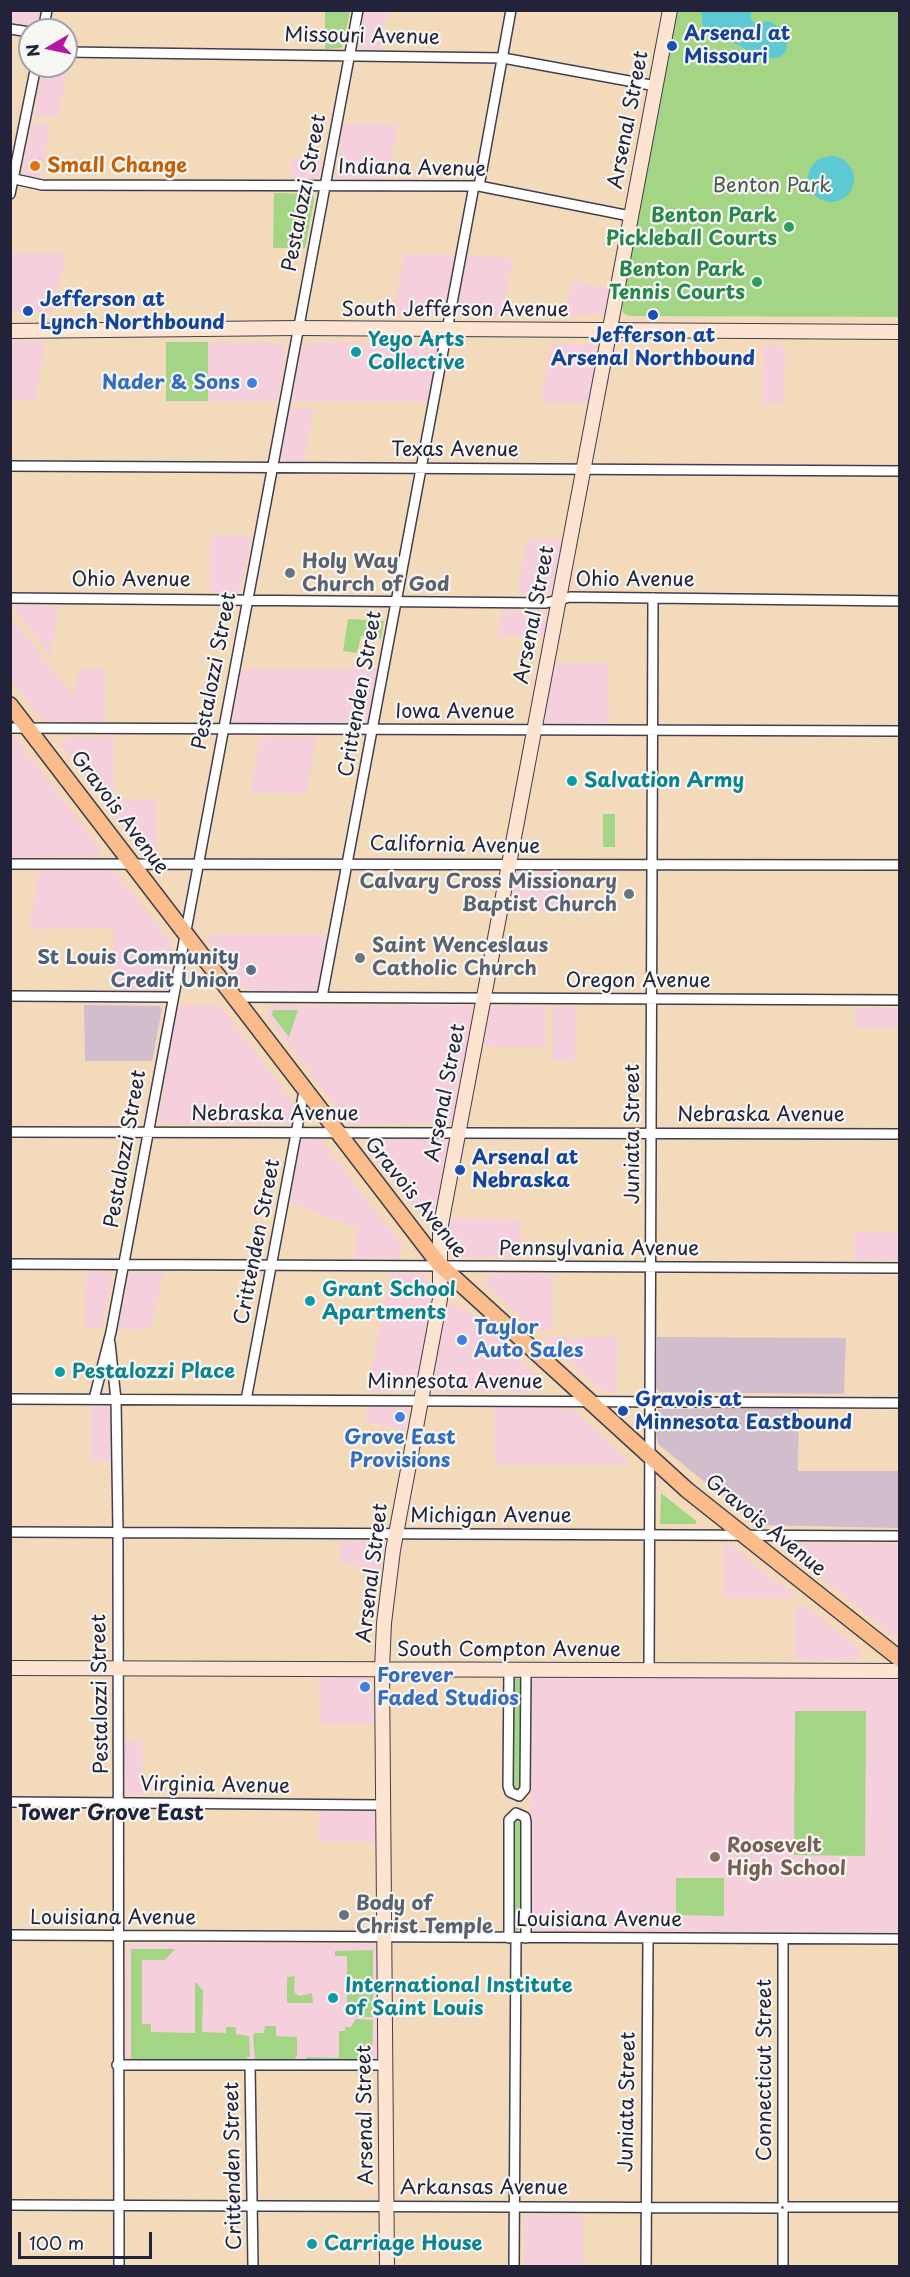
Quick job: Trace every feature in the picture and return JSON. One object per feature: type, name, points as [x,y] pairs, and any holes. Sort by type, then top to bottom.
[{"type":"main road","name":"Arsenal Street","points":[[387,2266],[382,1805],[382,1669],[385,1612],[395,1533],[440,1299],[439,1236],[670,10]]},
{"type":"main road","name":"South Jefferson Avenue","points":[[10,331],[298,328],[900,332]]},
{"type":"main road","name":"Gravois Avenue","points":[[10,705],[335,1132],[439,1264],[650,1458],[742,1535],[900,1659]]},
{"type":"main road","name":"South Compton Avenue","points":[[10,1668],[900,1671]]},
{"type":"street","name":"Pestalozzi Street","points":[[94,1399],[110,1338],[222,728],[358,10]]},
{"type":"street","name":"Crittenden Street","points":[[322,998],[447,329],[512,10]]},
{"type":"street","name":"Missouri Avenue","points":[[78,52],[502,58],[656,86]]},
{"type":"street","points":[[10,194],[33,78]]},
{"type":"street","name":"Indiana Avenue","points":[[12,179],[42,185],[477,186],[630,216]]},
{"type":"street","name":"Texas Avenue","points":[[10,466],[900,471]]},
{"type":"street","name":"Ohio Avenue","points":[[10,598],[247,598],[546,603],[570,597],[900,601]]},
{"type":"street","name":"Juniata Street","points":[[649,1671],[653,598]]},
{"type":"street","name":"Iowa Avenue","points":[[10,728],[900,731]]},
{"type":"street","name":"California Avenue","points":[[10,864],[900,865]]},
{"type":"street","points":[[10,996],[172,997]]},
{"type":"street","name":"Oregon Avenue","points":[[233,997],[900,1000]]},
{"type":"street","name":"Crittenden Street","points":[[246,1400],[304,1091]]},
{"type":"street","name":"Nebraska Avenue","points":[[10,1132],[900,1134]]},
{"type":"street","name":"Pennsylvania Avenue","points":[[10,1264],[439,1264],[900,1268]]},
{"type":"street","name":"Pestalozzi Street","points":[[110,1338],[116,1400],[118,1532],[119,2266]]},
{"type":"street","name":"Minnesota Avenue","points":[[10,1399],[900,1403]]},
{"type":"street","name":"Michigan Avenue","points":[[10,1532],[900,1536]]},
{"type":"street","points":[[509,1668],[508,1786],[510,1792],[519,1796],[525,1789],[526,1668]]},
{"type":"street","name":"Virginia Avenue","points":[[10,1802],[382,1805]]},
{"type":"street","points":[[514,2266],[517,1938],[526,1822],[525,1817],[516,1814],[509,1820],[517,1938]]},
{"type":"street","name":"Louisiana Avenue","points":[[10,1935],[900,1939]]},
{"type":"street","name":"Juniata Street","points":[[646,2266],[648,1939]]},
{"type":"street","name":"Connecticut Street","points":[[783,1939],[783,2266]]},
{"type":"street","points":[[117,2065],[385,2065]]},
{"type":"street","name":"Crittenden Street","points":[[250,2065],[254,2266]]},
{"type":"street","name":"Arkansas Avenue","points":[[10,2205],[900,2207]]},
{"type":"shaded area","points":[[10,11],[42,11],[41,18],[18,18],[18,24],[11,23]]},
{"type":"shaded area","points":[[365,11],[388,11],[380,50],[364,50],[359,46]]},
{"type":"shaded area","points":[[42,78],[66,78],[58,117],[34,117]]},
{"type":"shaded area","points":[[32,123],[50,123],[41,177],[26,178],[22,172]]},
{"type":"shaded area","points":[[344,123],[398,124],[387,179],[335,178]]},
{"type":"shaded area","points":[[291,158],[322,158],[320,174],[314,179],[290,179]]},
{"type":"shaded area","points":[[11,253],[66,253],[53,312],[11,312]]},
{"type":"shaded area","points":[[404,254],[458,255],[445,314],[393,314]]},
{"type":"shaded area","points":[[465,254],[513,259],[503,315],[459,315],[455,311]]},
{"type":"shaded area","points":[[572,281],[609,289],[604,314],[565,316]]},
{"type":"shaded area","points":[[11,341],[45,341],[35,400],[11,400]]},
{"type":"shaded area","points":[[208,342],[283,343],[286,349],[277,402],[208,401]]},
{"type":"shaded area","points":[[310,342],[438,345],[430,402],[291,402],[302,348]]},
{"type":"shaded area","points":[[551,344],[593,344],[598,347],[589,403],[541,403]]},
{"type":"shaded area","points":[[763,345],[785,346],[784,403],[762,403]]},
{"type":"shaded area","points":[[290,408],[314,408],[304,461],[286,461],[281,455]]},
{"type":"shaded area","points":[[210,536],[251,536],[241,587],[237,593],[210,593]]},
{"type":"shaded area","points":[[562,538],[552,593],[517,594],[527,539]]},
{"type":"shaded area","points":[[13,605],[59,606],[50,657],[15,610]]},
{"type":"shaded area","points":[[501,610],[547,612],[544,636],[497,637]]},
{"type":"shaded area","points":[[10,615],[73,695],[79,669],[105,669],[105,722],[46,721],[40,718],[11,680]]},
{"type":"shaded area","points":[[554,663],[608,663],[609,725],[544,723]]},
{"type":"shaded area","points":[[242,669],[379,669],[370,720],[363,724],[237,723],[232,717]]},
{"type":"shaded area","points":[[114,737],[114,793],[97,794],[60,744],[64,738]]},
{"type":"shaded area","points":[[317,737],[306,794],[250,793],[260,738]]},
{"type":"shaded area","points":[[11,738],[17,739],[100,848],[98,856],[11,857]]},
{"type":"shaded area","points":[[157,799],[157,857],[147,856],[101,800]]},
{"type":"shaded area","points":[[39,871],[108,871],[120,876],[172,943],[173,951],[165,990],[114,989],[113,928],[29,929]]},
{"type":"shaded area","points":[[516,872],[569,872],[569,912],[506,911]]},
{"type":"shaded area","points":[[210,934],[327,934],[320,987],[313,992],[247,990],[207,938]]},
{"type":"shaded area","points":[[84,1005],[160,1006],[162,1009],[152,1061],[85,1061]]},
{"type":"shaded area","points":[[184,1005],[216,1005],[223,1009],[296,1106],[293,1124],[158,1123],[177,1009]]},
{"type":"shaded area","points":[[273,1005],[474,1006],[452,1123],[349,1124],[267,1017],[267,1007]]},
{"type":"shaded area","points":[[493,1006],[546,1006],[546,1047],[483,1046],[488,1011]]},
{"type":"shaded area","points":[[553,1006],[576,1006],[575,1061],[552,1061]]},
{"type":"shaded area","points":[[855,1008],[899,1008],[899,1028],[855,1028]]},
{"type":"shaded area","points":[[445,1138],[449,1144],[436,1215],[422,1218],[366,1147],[366,1142]]},
{"type":"shaded area","points":[[301,1139],[321,1140],[402,1245],[400,1258],[354,1258],[357,1229],[289,1201]]},
{"type":"shaded area","points":[[450,1218],[521,1219],[521,1258],[461,1258],[450,1255],[445,1244]]},
{"type":"shaded area","points":[[854,1232],[899,1232],[899,1260],[854,1260]]},
{"type":"shaded area","points":[[107,1271],[112,1277],[102,1328],[85,1329],[86,1272]]},
{"type":"shaded area","points":[[164,1272],[151,1329],[118,1329],[129,1274]]},
{"type":"shaded area","points":[[390,1273],[424,1274],[433,1286],[417,1386],[411,1391],[367,1392]]},
{"type":"shaded area","points":[[492,1274],[552,1274],[552,1330],[535,1330],[486,1285],[486,1278]]},
{"type":"shaded area","points":[[452,1304],[468,1311],[539,1377],[542,1385],[539,1392],[432,1391],[444,1310]]},
{"type":"shaded area","points":[[542,1337],[618,1337],[617,1393],[600,1389]]},
{"type":"shaded area","points":[[657,1337],[846,1338],[844,1394],[660,1392],[656,1387]]},
{"type":"shaded area","points":[[91,1406],[104,1406],[111,1410],[111,1462],[91,1462]]},
{"type":"shaded area","points":[[367,1407],[409,1407],[406,1430],[365,1422]]},
{"type":"shaded area","points":[[494,1407],[573,1409],[632,1464],[495,1464]]},
{"type":"shaded area","points":[[658,1409],[799,1409],[798,1471],[899,1471],[899,1528],[758,1525],[659,1445],[656,1435]]},
{"type":"shaded area","points":[[340,1541],[385,1542],[381,1570],[340,1563]]},
{"type":"shaded area","points":[[723,1542],[729,1544],[797,1598],[723,1598]]},
{"type":"shaded area","points":[[801,1543],[899,1544],[899,1641],[794,1555],[793,1546]]},
{"type":"shaded area","points":[[795,1606],[807,1607],[860,1649],[861,1657],[858,1660],[796,1660]]},
{"type":"shaded area","name":"Roosevelt High School","points":[[534,1676],[899,1678],[899,1934],[531,1930],[529,1681]]},
{"type":"shaded area","points":[[319,1678],[369,1678],[372,1681],[374,1724],[320,1724]]},
{"type":"shaded area","points":[[125,1740],[142,1740],[142,1795],[128,1795],[125,1789]]},
{"type":"shaded area","points":[[319,1811],[373,1811],[376,1817],[376,1842],[319,1842]]},
{"type":"shaded area","points":[[133,1944],[372,1944],[377,1950],[377,2061],[126,2060],[127,1948]]},
{"type":"shaded area","points":[[583,2215],[583,2266],[524,2266],[524,2216]]},
{"type":"green space","points":[[325,11],[350,11],[342,48],[325,49]]},
{"type":"green space","name":"Benton Park","points":[[677,11],[899,11],[899,317],[629,316],[623,313],[622,301]]},
{"type":"green space","points":[[274,193],[313,194],[314,200],[305,248],[273,248]]},
{"type":"green space","points":[[166,342],[208,342],[208,401],[166,401]]},
{"type":"green space","points":[[348,619],[384,621],[381,639],[361,636],[357,653],[343,651]]},
{"type":"green space","points":[[603,814],[615,814],[615,847],[603,847]]},
{"type":"green space","points":[[273,1010],[298,1010],[289,1037],[272,1015]]},
{"type":"green space","points":[[661,1493],[696,1521],[696,1524],[660,1524]]},
{"type":"green space","points":[[518,1676],[522,1680],[521,1786],[516,1788],[512,1785],[513,1677]]},
{"type":"green space","points":[[795,1711],[866,1711],[865,1856],[794,1855]]},
{"type":"green space","points":[[518,1820],[521,1824],[522,1927],[516,1932],[513,1928],[513,1821]]},
{"type":"green space","points":[[676,1878],[724,1878],[724,1916],[676,1915]]},
{"type":"green space","points":[[131,1949],[175,1949],[165,1960],[142,1960],[142,2024],[151,2024],[151,2032],[195,2033],[195,1983],[197,1983],[203,1991],[202,2032],[226,2033],[226,2027],[236,2027],[236,2034],[249,2036],[250,2057],[247,2057],[247,2061],[131,2060]]},
{"type":"green space","points":[[373,1950],[373,2017],[356,2017],[355,2013],[347,2013],[347,1956],[335,1956],[335,1951]]},
{"type":"green space","points":[[295,1976],[294,1992],[299,1996],[312,1993],[313,2003],[287,2003],[287,1977]]},
{"type":"green space","points":[[356,2019],[373,2020],[372,2062],[306,2060],[306,2057],[339,2058],[339,2031],[345,2031],[345,2027],[351,2027]]},
{"type":"green space","points":[[265,2026],[276,2026],[276,2036],[297,2037],[297,2056],[293,2061],[255,2061],[253,2036],[254,2033],[264,2033]]},
{"type":"water","points":[[701,11],[751,11],[751,19],[756,24],[767,21],[780,28],[787,41],[786,51],[780,57],[762,57],[715,36],[703,27]]},
{"type":"water","points":[[831,156],[847,163],[854,179],[847,195],[831,202],[815,195],[808,179],[815,163]]},
{"type":"place","name":"Arsenal at Missouri","points":[[672,46]]},
{"type":"place","name":"Small Change","points":[[35,166]]},
{"type":"place","name":"Benton Park Pickleball Courts","points":[[789,227]]},
{"type":"place","name":"Benton Park Tennis Courts","points":[[757,282]]},
{"type":"place","name":"Jefferson at Lynch Northbound","points":[[28,311]]},
{"type":"place","name":"Jefferson at Arsenal Northbound","points":[[653,315]]},
{"type":"place","name":"Yeyo Arts Collective","points":[[356,352]]},
{"type":"place","name":"Nader & Sons","points":[[252,383]]},
{"type":"place","name":"Holy Way Church of God","points":[[290,573]]},
{"type":"place","name":"Salvation Army","points":[[572,781]]},
{"type":"place","name":"Calvary Cross Missionary Baptist Church","points":[[629,894]]},
{"type":"place","name":"Saint Wenceslaus Catholic Church","points":[[360,958]]},
{"type":"place","name":"St Louis Community Credit Union","points":[[251,970]]},
{"type":"place","name":"Arsenal at Nebraska","points":[[460,1170]]},
{"type":"place","name":"Grant School Apartments","points":[[310,1301]]},
{"type":"place","name":"Taylor Auto Sales","points":[[462,1340]]},
{"type":"place","name":"Pestalozzi Place","points":[[60,1372]]},
{"type":"place","name":"Gravois at Minnesota Eastbound","points":[[623,1411]]},
{"type":"place","name":"Grove East Provisions","points":[[400,1417]]},
{"type":"place","name":"Forever Faded Studios","points":[[365,1687]]},
{"type":"place","name":"Roosevelt High School","points":[[715,1857]]},
{"type":"place","name":"Body of Christ Temple","points":[[344,1915]]},
{"type":"place","name":"International Institute of Saint Louis","points":[[333,1998]]},
{"type":"place","name":"Carriage House","points":[[312,2244]]},
{"type":"district","name":"Tower Grove East","points":[[111,1814]]}]
